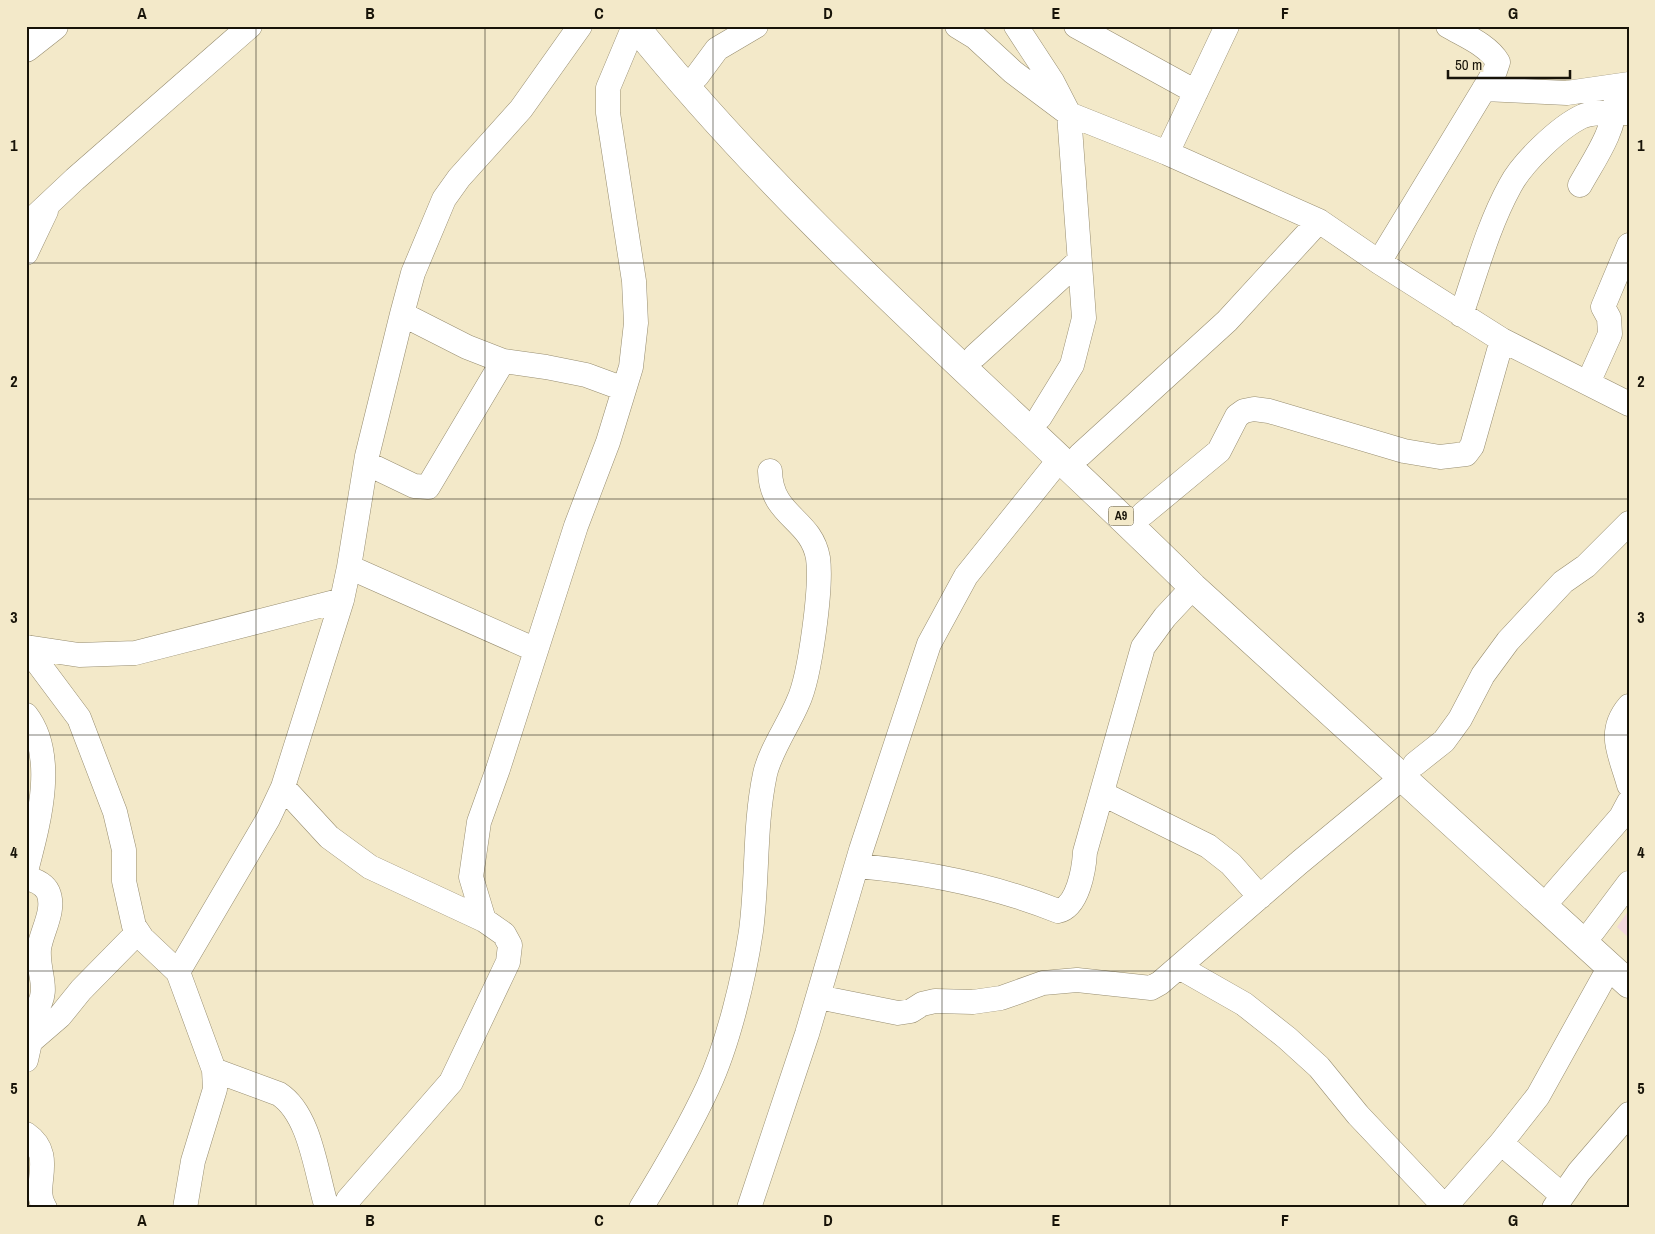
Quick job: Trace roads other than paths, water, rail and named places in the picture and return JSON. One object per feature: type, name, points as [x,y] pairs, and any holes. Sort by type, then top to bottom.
[{"type":"main road","points":[[26,48],[54,26]]},
{"type":"main road","name":"A9","points":[[634,26],[684,87],[1070,457],[1143,514],[1446,807],[1622,971]]},
{"type":"main road","name":"A9","points":[[657,26],[780,179],[1040,417],[1070,457],[1131,526],[1193,587],[1409,771]]},
{"type":"main road","name":"A9","points":[[1446,807],[1554,894],[1593,930],[1622,971]]},
{"type":"street","points":[[26,225],[250,26]]},
{"type":"street","points":[[178,972],[268,819],[283,786],[342,600],[366,462],[402,314],[414,273],[444,199],[459,178],[521,109],[580,26]]},
{"type":"street","points":[[484,920],[471,876],[479,822],[501,761],[576,526],[608,442],[630,367],[636,323],[635,298],[608,113],[608,88],[634,26]]},
{"type":"street","points":[[697,76],[717,49],[756,26]]},
{"type":"street","points":[[957,26],[975,37],[1013,72],[1069,114],[1167,153],[1319,221],[1379,262],[1502,340],[1629,404]]},
{"type":"street","points":[[1016,26],[1052,81],[1069,114],[1084,318],[1072,365],[1040,417]]},
{"type":"street","points":[[1076,26],[1196,92]]},
{"type":"street","points":[[1167,153],[1227,26]]},
{"type":"street","points":[[1379,262],[1484,89],[1498,62],[1483,35],[1448,26]]},
{"type":"street","points":[[1484,89],[1567,93],[1622,86],[1622,113],[1609,132],[1580,185]]},
{"type":"street","points":[[1461,314],[1490,232],[1510,185],[1540,148],[1563,127],[1585,116],[1622,113]]},
{"type":"street","points":[[26,253],[50,203]]},
{"type":"street","points":[[748,1208],[818,996],[916,680],[928,644],[940,620],[966,576],[1070,457],[1227,321],[1319,221]]},
{"type":"street","points":[[1588,383],[1610,334],[1609,318],[1603,307],[1629,245]]},
{"type":"street","points":[[975,356],[1079,262]]},
{"type":"street","points":[[402,314],[467,347],[503,361],[586,375],[624,389]]},
{"type":"street","points":[[1143,514],[1219,451],[1237,416],[1244,411],[1254,409],[1269,411],[1404,451],[1440,457],[1466,454],[1472,446],[1502,340]]},
{"type":"street","points":[[366,462],[414,486],[428,487],[503,361]]},
{"type":"street","points":[[641,1208],[708,1086],[735,1008],[750,932],[756,876],[757,816],[766,771],[800,700],[807,670],[816,608],[818,558],[809,536],[777,503],[770,486],[770,472]]},
{"type":"street","points":[[818,996],[898,1013],[911,1011],[922,1004],[935,1001],[973,1002],[1001,998],[1051,982],[1077,980],[1151,988],[1179,967],[1444,741],[1460,719],[1483,675],[1508,641],[1563,582],[1586,566],[1629,523]]},
{"type":"street","points":[[349,567],[536,650]]},
{"type":"street","points":[[857,866],[906,870],[940,876],[1011,894],[1058,910],[1064,910],[1070,904],[1081,880],[1085,852],[1103,794],[1143,647],[1165,618],[1193,587]]},
{"type":"street","points":[[26,647],[79,655],[135,653],[342,600]]},
{"type":"street","points":[[26,647],[79,718],[105,783],[124,850],[124,881],[134,926],[178,972],[214,1070],[215,1089],[193,1161],[185,1208]]},
{"type":"street","points":[[1629,706],[1619,717],[1615,740],[1629,785]]},
{"type":"street","points":[[26,715],[41,740],[43,760],[39,821],[26,871]]},
{"type":"street","points":[[283,786],[329,837],[370,867],[484,920],[504,934],[510,945],[508,962],[451,1082],[348,1200],[344,1208]]},
{"type":"street","points":[[1103,794],[1208,846],[1231,864],[1260,897]]},
{"type":"street","points":[[1554,894],[1621,818],[1629,802]]},
{"type":"street","points":[[26,878],[38,881],[48,892],[50,904],[39,950],[44,991],[41,1003],[30,1010],[36,1020],[29,1050]]},
{"type":"street","points":[[1593,930],[1629,883]]},
{"type":"street","points":[[29,1050],[81,990],[138,932]]},
{"type":"street","points":[[1179,967],[1244,1004],[1287,1038],[1319,1067],[1358,1115],[1453,1205],[1538,1096],[1622,971]]},
{"type":"street","points":[[214,1070],[279,1094],[289,1101],[296,1112],[314,1154],[327,1208]]},
{"type":"street","points":[[1501,1143],[1558,1201],[1629,1114]]},
{"type":"street","points":[[26,1134],[41,1152],[43,1170],[40,1191],[45,1208]]}]
